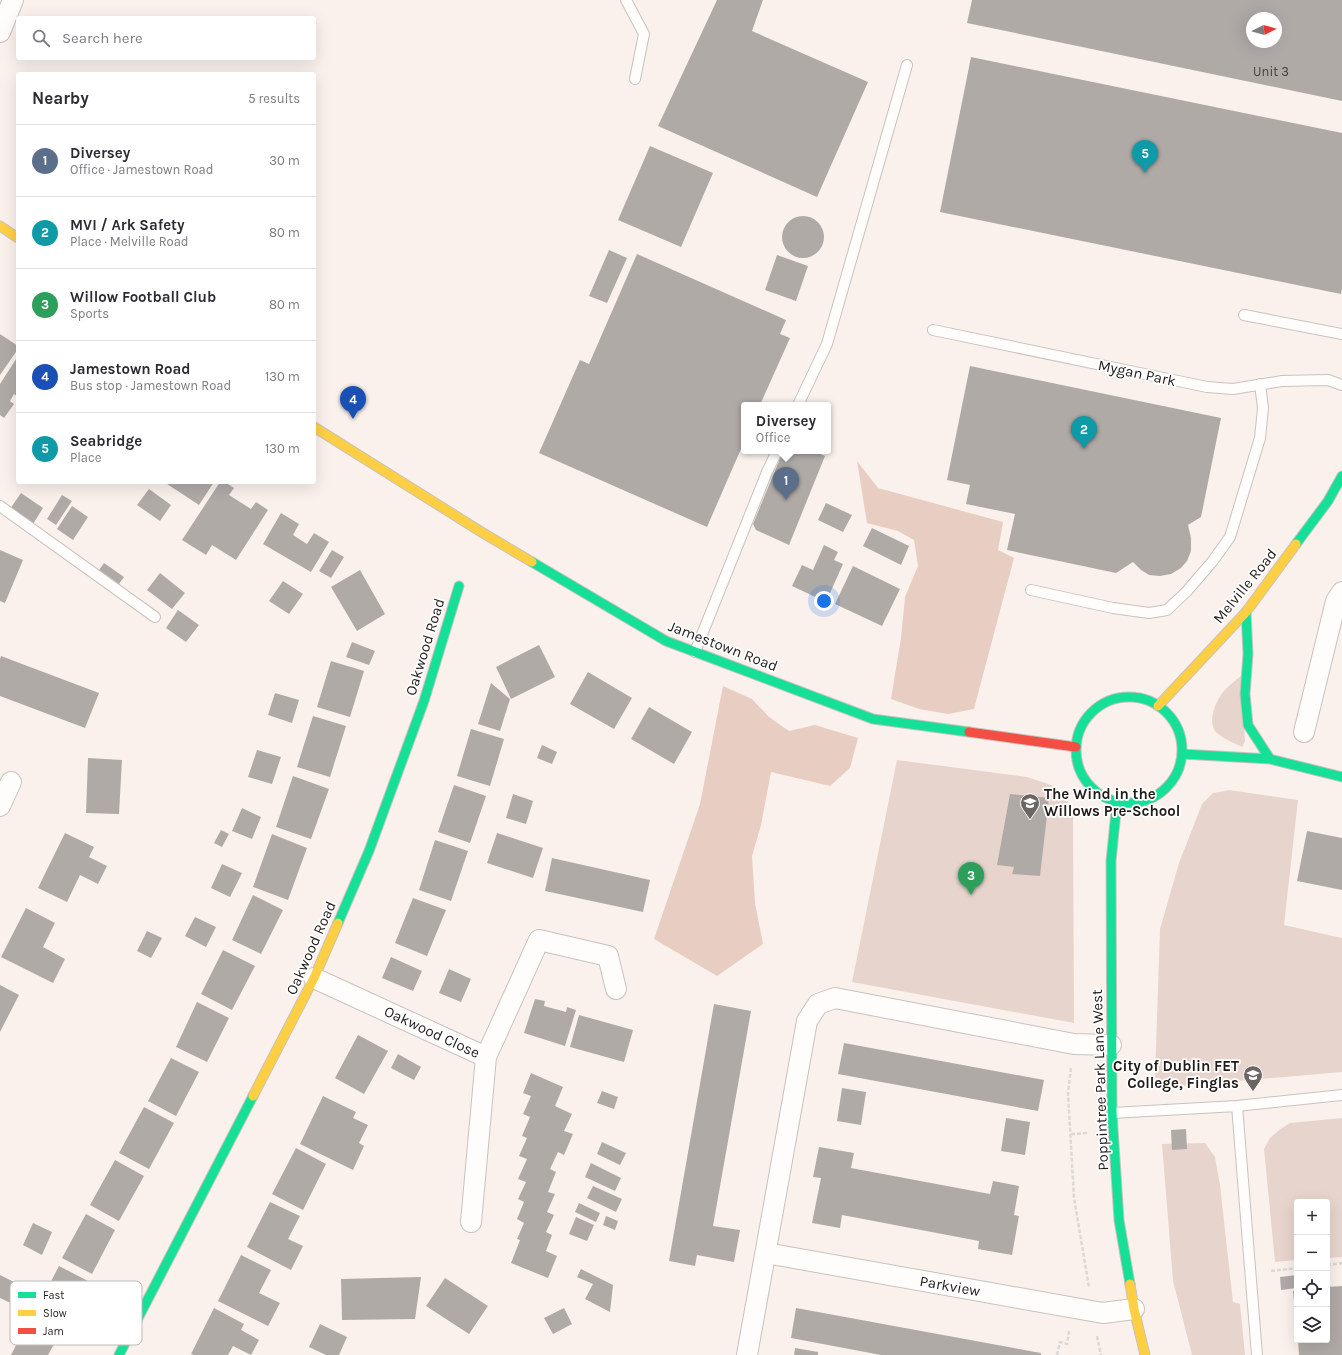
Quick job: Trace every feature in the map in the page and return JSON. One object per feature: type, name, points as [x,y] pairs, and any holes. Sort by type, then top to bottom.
[{"type":"street","points":[[0,32],[13,0]]},
{"type":"street","points":[[0,226],[16,237]]},
{"type":"street","name":"Jamestown Road","points":[[316,427],[496,541],[666,641],[873,719],[1076,747]]},
{"type":"street","name":"Melville Road","points":[[1158,706],[1246,612],[1328,501],[1342,476]]},
{"type":"street","name":"Oakwood Road","points":[[142,1311],[314,978],[369,851],[424,701],[459,586]]},
{"type":"street","points":[[1304,732],[1336,601],[1342,592]]},
{"type":"street","points":[[1246,612],[1248,654],[1245,694],[1248,725],[1270,759]]},
{"type":"street","points":[[1127,697],[1138,698],[1158,706],[1176,726],[1182,744],[1182,754],[1178,772],[1172,782],[1159,794],[1151,799],[1136,803],[1117,802],[1100,796],[1086,782],[1078,765],[1076,747],[1080,729],[1087,717],[1105,702],[1127,697]]},
{"type":"street","points":[[1182,754],[1270,759],[1342,777]]},
{"type":"street","points":[[0,806],[11,782]]},
{"type":"street","name":"Poppintree Park Lane West","points":[[1117,802],[1111,861],[1112,1113],[1119,1220],[1134,1309],[1145,1355]]},
{"type":"street","points":[[486,1056],[539,940],[608,956],[616,989]]},
{"type":"street","name":"Oakwood Close","points":[[314,978],[486,1056],[471,1222]]},
{"type":"street","points":[[747,1355],[807,1021],[818,1004],[835,998],[1074,1044],[1111,1045]]},
{"type":"street","name":"Parkview","points":[[766,1253],[1103,1313],[1134,1309]]},
{"type":"street","name":"Oakwood Road","points":[[119,1355],[124,1345]]},
{"type":"lane","points":[[626,0],[644,34],[635,79]]},
{"type":"lane","points":[[799,402],[827,344],[907,65]]},
{"type":"lane","points":[[1244,315],[1342,334]]},
{"type":"lane","name":"Mygan Park","points":[[933,330],[1207,387],[1233,389],[1282,380],[1328,380],[1342,385]]},
{"type":"lane","points":[[1031,590],[1113,608],[1149,613],[1167,610],[1212,562],[1230,537],[1260,438],[1262,408],[1260,384]]},
{"type":"lane","points":[[695,652],[776,454]]},
{"type":"lane","points":[[0,506],[154,617]]},
{"type":"lane","points":[[1112,1113],[1237,1106],[1342,1095]]},
{"type":"lane","points":[[1237,1106],[1257,1355]]},
{"type":"path","points":[[1074,1044],[1068,1092],[1074,1198],[1101,1355]]},
{"type":"path","points":[[1071,1134],[1094,1133]]},
{"type":"path","points":[[1330,1265],[1342,1263]]},
{"type":"path","points":[[1270,1270],[1294,1268]]},
{"type":"path","points":[[1057,1355],[1060,1342],[1067,1344],[1070,1325]]},
{"type":"shaded area","points":[[857,461],[878,488],[1003,522],[998,550],[1014,558],[974,709],[948,714],[919,709],[891,699],[901,638],[905,597],[918,566],[914,540],[898,531],[867,523]]},
{"type":"shaded area","points":[[1241,676],[1245,741],[1242,747],[1217,733],[1212,723],[1213,712],[1221,695]]},
{"type":"shaded area","points":[[723,686],[752,699],[769,717],[789,731],[815,725],[858,738],[850,768],[830,786],[771,772],[761,825],[752,856],[755,903],[763,944],[717,976],[654,939],[700,804]]},
{"type":"shaded area","points":[[897,760],[1027,777],[1054,786],[1073,808],[1074,1023],[852,982]]},
{"type":"shaded area","points":[[1229,790],[1298,800],[1284,925],[1342,938],[1342,1072],[1169,1087],[1155,1077],[1160,929],[1179,863],[1202,804],[1213,793]]},
{"type":"shaded area","points":[[1342,1118],[1342,1257],[1330,1258],[1330,1199],[1294,1199],[1294,1260],[1275,1262],[1264,1149],[1270,1138],[1290,1123]]},
{"type":"shaded area","points":[[1205,1143],[1215,1157],[1220,1185],[1233,1302],[1240,1304],[1245,1355],[1192,1355],[1173,1281],[1162,1144]]},
{"type":"building","points":[[717,0],[763,0],[752,31],[868,82],[817,197],[658,126]]},
{"type":"building","points":[[972,0],[1342,0],[1342,101],[967,23]]},
{"type":"building","points":[[971,57],[1342,133],[1341,294],[940,212]]},
{"type":"building","points":[[650,146],[713,173],[681,247],[618,220]]},
{"type":"building","points":[[799,216],[807,216],[815,219],[821,225],[824,237],[821,249],[815,255],[807,258],[799,258],[791,255],[785,249],[782,241],[782,233],[785,225],[791,219]]},
{"type":"building","points":[[609,250],[627,258],[607,303],[589,296]]},
{"type":"building","points":[[637,254],[786,320],[780,334],[790,338],[761,402],[741,402],[741,449],[707,527],[539,453],[580,360],[589,364]]},
{"type":"building","points":[[777,255],[808,266],[796,301],[765,290]]},
{"type":"building","points":[[0,334],[16,345],[16,352],[0,375]]},
{"type":"building","points":[[16,359],[16,396],[14,394],[10,401],[14,404],[4,418],[0,415],[0,384]]},
{"type":"building","points":[[970,366],[1221,418],[1201,517],[1188,525],[1191,538],[1191,551],[1187,561],[1181,568],[1171,574],[1160,576],[1149,575],[1133,562],[1116,573],[1007,550],[1015,514],[966,504],[970,485],[947,480]]},
{"type":"building","points":[[782,454],[820,454],[825,456],[789,545],[756,530],[753,524]]},
{"type":"building","points":[[167,484],[213,484],[199,505]]},
{"type":"building","points":[[219,484],[228,484],[234,488],[229,495],[251,509],[256,502],[268,510],[236,560],[212,545],[206,555],[182,540]]},
{"type":"building","points":[[149,489],[171,505],[160,521],[137,505]]},
{"type":"building","points":[[21,493],[43,508],[33,524],[10,509]]},
{"type":"building","points":[[62,495],[72,501],[56,525],[47,519]]},
{"type":"building","points":[[826,503],[852,515],[843,532],[818,520]]},
{"type":"building","points":[[72,506],[88,517],[73,540],[57,529]]},
{"type":"building","points":[[281,513],[299,524],[293,535],[307,544],[314,533],[329,542],[311,572],[263,544]]},
{"type":"building","points":[[872,528],[909,546],[901,565],[863,546]]},
{"type":"building","points":[[824,545],[838,552],[834,560],[843,564],[826,602],[792,586],[802,565],[813,570]]},
{"type":"building","points":[[0,550],[23,560],[5,603],[0,601]]},
{"type":"building","points":[[332,550],[344,557],[331,578],[319,571]]},
{"type":"building","points":[[104,563],[124,577],[119,584],[99,570]]},
{"type":"building","points":[[853,566],[900,589],[882,626],[835,604]]},
{"type":"building","points":[[360,570],[385,614],[357,631],[331,587]]},
{"type":"building","points":[[160,573],[185,593],[172,609],[147,590]]},
{"type":"building","points":[[283,581],[303,594],[289,614],[269,601]]},
{"type":"building","points":[[178,610],[199,625],[186,642],[166,628]]},
{"type":"building","points":[[352,642],[375,651],[369,665],[346,657]]},
{"type":"building","points":[[539,645],[555,677],[511,699],[496,667]]},
{"type":"building","points":[[1,656],[99,693],[85,728],[0,696]]},
{"type":"building","points":[[331,661],[364,671],[350,717],[317,707]]},
{"type":"building","points":[[588,672],[632,698],[614,729],[570,704]]},
{"type":"building","points":[[491,683],[510,699],[500,731],[478,724]]},
{"type":"building","points":[[275,693],[299,700],[292,723],[268,715]]},
{"type":"building","points":[[649,707],[692,732],[674,764],[631,739]]},
{"type":"building","points":[[313,716],[346,726],[330,777],[297,767]]},
{"type":"building","points":[[471,729],[504,739],[490,786],[457,776]]},
{"type":"building","points":[[542,745],[557,752],[552,764],[537,758]]},
{"type":"building","points":[[257,750],[281,757],[272,784],[248,777]]},
{"type":"building","points":[[88,758],[122,760],[119,814],[86,813]]},
{"type":"building","points":[[293,776],[329,789],[311,839],[276,827]]},
{"type":"building","points":[[454,785],[486,796],[470,843],[438,832]]},
{"type":"building","points":[[513,794],[533,801],[526,824],[506,818]]},
{"type":"building","points":[[1010,794],[1049,798],[1040,876],[1012,874],[1014,867],[997,865]]},
{"type":"building","points":[[242,808],[261,817],[252,839],[232,831]]},
{"type":"building","points":[[221,830],[229,834],[222,847],[214,843]]},
{"type":"building","points":[[1307,831],[1342,838],[1342,890],[1297,881]]},
{"type":"building","points":[[65,833],[94,847],[89,857],[107,866],[98,884],[80,875],[67,902],[38,888]]},
{"type":"building","points":[[497,833],[543,848],[533,878],[487,863]]},
{"type":"building","points":[[272,834],[307,848],[288,900],[253,887]]},
{"type":"building","points":[[435,840],[468,851],[451,901],[419,890]]},
{"type":"building","points":[[552,858],[650,880],[643,912],[545,891]]},
{"type":"building","points":[[222,864],[242,873],[230,897],[211,888]]},
{"type":"building","points":[[253,895],[283,910],[261,954],[232,940]]},
{"type":"building","points":[[413,898],[446,910],[427,956],[395,943]]},
{"type":"building","points":[[26,908],[55,923],[43,947],[65,959],[53,983],[1,957]]},
{"type":"building","points":[[195,917],[216,927],[206,947],[185,936]]},
{"type":"building","points":[[147,931],[162,938],[151,958],[137,951]]},
{"type":"building","points":[[223,950],[255,966],[232,1010],[201,994]]},
{"type":"building","points":[[391,957],[422,971],[413,991],[382,978]]},
{"type":"building","points":[[449,969],[471,979],[461,1002],[439,993]]},
{"type":"building","points":[[0,985],[19,995],[0,1032]]},
{"type":"building","points":[[535,999],[545,1001],[544,1006],[566,1012],[567,1007],[576,1010],[565,1046],[524,1033]]},
{"type":"building","points":[[197,1002],[229,1018],[207,1062],[176,1047]]},
{"type":"building","points":[[714,1004],[751,1011],[713,1226],[740,1230],[734,1262],[697,1255],[695,1266],[669,1261]]},
{"type":"building","points":[[579,1015],[633,1030],[624,1062],[570,1047]]},
{"type":"building","points":[[358,1035],[388,1051],[364,1094],[335,1078]]},
{"type":"building","points":[[844,1043],[1044,1080],[1038,1111],[838,1074]]},
{"type":"building","points":[[398,1054],[421,1067],[414,1080],[391,1068]]},
{"type":"building","points":[[171,1058],[199,1072],[176,1116],[148,1101]]},
{"type":"building","points":[[531,1073],[563,1087],[555,1106],[572,1114],[564,1131],[573,1134],[564,1155],[558,1152],[550,1169],[556,1172],[548,1192],[555,1194],[547,1212],[554,1215],[546,1232],[552,1235],[546,1251],[557,1256],[548,1278],[511,1263],[520,1240],[517,1239],[524,1223],[517,1219],[524,1202],[518,1199],[526,1182],[518,1179],[527,1159],[519,1156],[527,1138],[522,1136],[530,1117],[523,1114],[531,1096],[523,1093]]},
{"type":"building","points":[[842,1088],[866,1092],[861,1125],[837,1121]]},
{"type":"building","points":[[602,1091],[618,1097],[614,1109],[597,1103]]},
{"type":"building","points":[[323,1096],[356,1112],[353,1118],[368,1125],[359,1143],[364,1146],[353,1170],[300,1144]]},
{"type":"building","points":[[144,1107],[174,1123],[149,1169],[119,1153]]},
{"type":"building","points":[[1006,1118],[1030,1122],[1025,1155],[1001,1151]]},
{"type":"building","points":[[1186,1129],[1187,1149],[1172,1150],[1171,1130]]},
{"type":"building","points":[[602,1142],[626,1153],[620,1165],[597,1154]]},
{"type":"building","points":[[819,1147],[854,1153],[851,1168],[990,1194],[993,1181],[1019,1186],[1014,1215],[1019,1216],[1012,1255],[978,1249],[979,1241],[842,1215],[840,1228],[812,1223],[821,1178],[813,1177]]},
{"type":"building","points":[[296,1148],[326,1164],[303,1210],[272,1194]]},
{"type":"building","points":[[115,1160],[144,1176],[119,1221],[90,1205]]},
{"type":"building","points":[[591,1163],[621,1178],[615,1191],[585,1177]]},
{"type":"building","points":[[593,1186],[622,1199],[616,1212],[587,1198]]},
{"type":"building","points":[[270,1202],[300,1216],[288,1239],[303,1246],[291,1270],[247,1247]]},
{"type":"building","points":[[579,1203],[600,1213],[596,1222],[575,1212]]},
{"type":"building","points":[[86,1214],[115,1230],[92,1274],[62,1258]]},
{"type":"building","points":[[606,1216],[618,1221],[615,1230],[603,1225]]},
{"type":"building","points":[[576,1217],[594,1225],[587,1241],[569,1234]]},
{"type":"building","points":[[33,1223],[52,1232],[42,1255],[23,1245]]},
{"type":"building","points":[[241,1255],[271,1270],[259,1293],[280,1303],[268,1326],[218,1301]]},
{"type":"building","points":[[59,1266],[88,1281],[51,1281]]},
{"type":"building","points":[[581,1269],[613,1285],[610,1312],[585,1299],[593,1284],[577,1277]]},
{"type":"building","points":[[0,1275],[12,1281],[10,1281],[10,1303],[0,1298]]},
{"type":"building","points":[[1294,1275],[1294,1288],[1281,1290],[1280,1277]]},
{"type":"building","points":[[421,1277],[415,1319],[342,1320],[341,1279]]},
{"type":"building","points":[[445,1278],[488,1306],[469,1334],[426,1306]]},
{"type":"building","points":[[1342,1286],[1342,1355],[1299,1355],[1298,1343],[1330,1343],[1330,1287]]},
{"type":"building","points":[[214,1308],[244,1324],[241,1330],[259,1340],[251,1355],[233,1346],[228,1355],[191,1354]]},
{"type":"building","points":[[564,1308],[572,1324],[553,1334],[544,1318]]},
{"type":"building","points":[[796,1308],[1041,1353],[1041,1355],[881,1355],[791,1338]]},
{"type":"building","points":[[320,1324],[347,1337],[339,1355],[326,1355],[309,1347]]},
{"type":"building","points":[[16,1345],[54,1345],[48,1355],[11,1355]]},
{"type":"building","points":[[795,1348],[818,1352],[818,1355],[794,1355]]},
{"type":"traffic: fast","points":[[1296,544],[1328,501],[1342,476]]},
{"type":"traffic: fast","points":[[532,562],[666,641],[873,719],[969,732]]},
{"type":"traffic: fast","points":[[338,923],[369,851],[424,701],[459,586]]},
{"type":"traffic: fast","points":[[1246,612],[1248,654],[1245,694],[1248,725],[1270,759]]},
{"type":"traffic: fast","points":[[1129,697],[1149,701],[1166,713],[1178,730],[1182,750],[1178,770],[1166,787],[1149,799],[1129,803],[1109,799],[1092,787],[1080,770],[1076,750],[1080,730],[1092,713],[1109,701],[1129,697]]},
{"type":"traffic: fast","points":[[1182,754],[1270,759],[1342,777]]},
{"type":"traffic: fast","points":[[1117,802],[1111,861],[1112,1113],[1119,1220],[1130,1284]]},
{"type":"traffic: fast","points":[[142,1311],[253,1096]]},
{"type":"traffic: fast","points":[[119,1355],[124,1345]]},
{"type":"traffic: slow","points":[[0,226],[16,237]]},
{"type":"traffic: slow","points":[[316,428],[532,562]]},
{"type":"traffic: slow","points":[[1158,706],[1246,612],[1296,544]]},
{"type":"traffic: slow","points":[[253,1096],[314,978],[338,923]]},
{"type":"traffic: slow","points":[[1130,1284],[1134,1309],[1145,1355]]},
{"type":"traffic: jam","points":[[969,732],[1076,747]]},
{"type":"place","name":"Seabridge","points":[[1145,173]]},
{"type":"place","name":"Jamestown Road","points":[[353,419]]},
{"type":"place","name":"MVI / Ark Safety","points":[[1084,449]]},
{"type":"place","name":"Diversey","points":[[786,500]]},
{"type":"place","name":"The Wind in the Willows Pre-School","points":[[1030,820]]},
{"type":"place","name":"Willow Football Club","points":[[971,895]]},
{"type":"place","name":"City of Dublin FET College, Finglas","points":[[1253,1092]]}]
